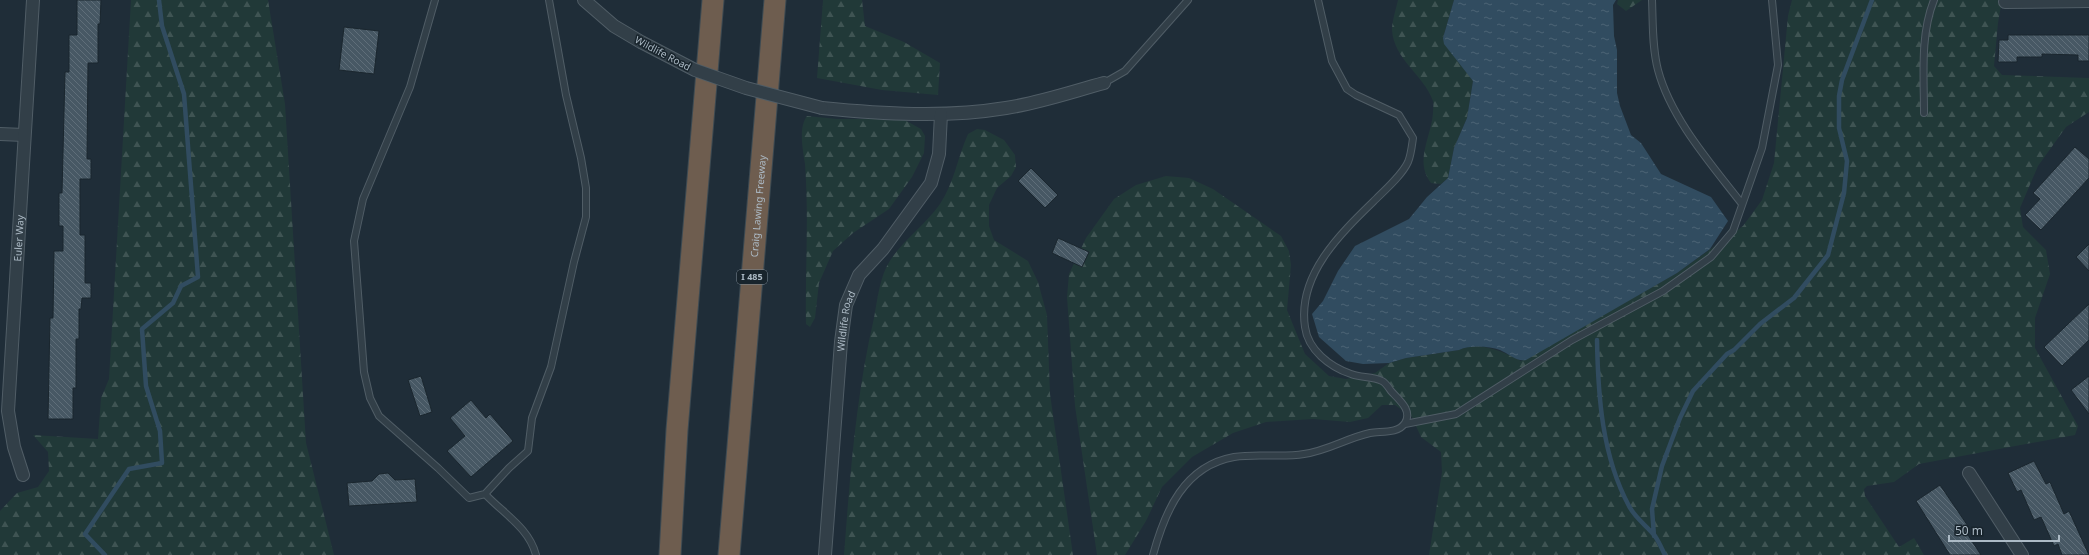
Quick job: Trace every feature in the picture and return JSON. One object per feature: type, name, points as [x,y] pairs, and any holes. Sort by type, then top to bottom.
[{"type":"highway","points":[[670,555],[678,430],[713,0]]},
{"type":"highway","name":"Craig Lawing Freeway","points":[[729,555],[775,0]]},
{"type":"highway","points":[[660,555],[678,430]]},
{"type":"street","name":"Euler Way","points":[[23,475],[14,447],[8,411],[33,0]]},
{"type":"street","name":"Wildlife Road","points":[[584,0],[614,26],[695,70],[746,88],[822,108],[865,112],[941,114],[1006,108],[1104,84]]},
{"type":"street","points":[[2005,2],[2089,1]]},
{"type":"street","name":"Wildlife Road","points":[[825,555],[841,342],[846,305],[859,275],[883,249],[931,183],[939,154],[941,114]]},
{"type":"street","points":[[0,134],[24,135]]},
{"type":"street","points":[[1969,473],[2022,555]]},
{"type":"lane","points":[[435,0],[410,87],[363,199],[354,241],[364,372],[370,398],[380,416],[469,498],[485,494],[509,468],[528,451],[532,418],[551,367],[574,262],[586,217],[586,188],[581,158],[566,94],[549,0]]},
{"type":"lane","points":[[1104,84],[1126,70],[1188,0]]},
{"type":"lane","points":[[1318,0],[1332,61],[1347,89],[1356,95],[1399,115],[1413,138],[1408,162],[1387,188],[1347,227],[1318,265],[1310,281],[1305,300],[1303,316],[1305,330],[1309,344],[1320,355],[1336,367],[1352,375],[1375,378],[1384,382],[1405,406],[1408,417],[1405,424]]},
{"type":"lane","points":[[1652,0],[1654,50],[1658,71],[1666,92],[1678,115],[1705,156],[1742,204]]},
{"type":"lane","points":[[1153,555],[1159,533],[1176,495],[1206,466],[1234,457],[1301,455],[1318,452],[1370,433],[1396,430],[1405,424],[1456,414],[1572,340],[1663,291],[1711,257],[1733,231],[1762,148],[1778,65],[1772,0]]},
{"type":"lane","points":[[1924,113],[1923,55],[1929,11],[1934,0]]},
{"type":"lane","points":[[485,494],[523,528],[533,543],[536,555]]},
{"type":"green space","points":[[131,0],[268,0],[285,104],[306,443],[334,555],[0,555],[0,511],[17,493],[38,487],[49,471],[48,452],[33,435],[98,439],[101,398],[109,379]]},
{"type":"green space","points":[[823,0],[862,0],[865,26],[904,42],[940,63],[938,95],[882,90],[817,78]]},
{"type":"green space","points":[[1398,0],[1454,0],[1443,38],[1473,81],[1467,118],[1454,148],[1448,178],[1441,184],[1431,183],[1426,175],[1424,166],[1425,149],[1432,122],[1433,101],[1423,83],[1403,59],[1394,41],[1392,26]]},
{"type":"green space","points":[[1618,0],[1642,0],[1626,11],[1617,4]]},
{"type":"green space","points":[[1792,0],[2002,0],[1998,23],[1994,66],[2002,75],[2089,78],[2089,112],[2066,127],[2038,166],[2020,208],[2023,227],[2046,250],[2050,274],[2035,318],[2035,348],[2078,426],[2075,435],[1919,464],[1894,482],[1867,486],[1864,489],[1865,496],[1899,547],[1914,538],[1924,555],[1429,555],[1442,472],[1441,452],[1421,437],[1412,417],[1395,405],[1382,405],[1368,418],[1350,422],[1313,419],[1266,422],[1233,433],[1192,457],[1162,487],[1146,521],[1125,555],[1097,555],[1075,406],[1067,297],[1069,274],[1086,238],[1114,199],[1136,185],[1166,176],[1189,178],[1213,189],[1281,236],[1289,251],[1291,265],[1287,310],[1305,354],[1329,376],[1346,379],[1375,373],[1389,363],[1406,358],[1475,346],[1491,348],[1521,361],[1677,273],[1743,226],[1762,200],[1774,163],[1788,16]]},
{"type":"green space","points":[[807,116],[837,119],[903,119],[921,129],[925,136],[924,153],[912,177],[889,209],[853,233],[833,251],[819,283],[815,318],[810,327],[806,324],[807,204],[805,164],[802,146],[804,121]]},
{"type":"green space","points":[[977,129],[985,130],[1004,140],[1015,155],[1016,167],[1011,176],[997,188],[989,205],[989,226],[994,240],[1028,261],[1038,282],[1047,315],[1050,394],[1073,555],[844,555],[851,466],[858,406],[878,293],[882,280],[886,268],[897,251],[940,204],[949,187],[964,142],[968,134]]},
{"type":"water","points":[[1454,0],[1616,0],[1613,5],[1614,36],[1617,50],[1617,93],[1620,106],[1631,135],[1641,143],[1661,174],[1711,197],[1728,221],[1710,249],[1677,273],[1526,360],[1516,359],[1496,349],[1485,347],[1468,347],[1459,350],[1406,358],[1389,363],[1363,364],[1346,361],[1319,337],[1312,314],[1323,301],[1338,271],[1355,246],[1409,219],[1427,197],[1448,178],[1454,148],[1467,118],[1473,81],[1444,44],[1443,38]]},
{"type":"building","points":[[77,0],[101,0],[100,24],[98,24],[98,63],[88,63],[87,159],[91,159],[91,179],[80,179],[80,235],[85,235],[85,283],[91,283],[91,298],[82,298],[81,309],[79,309],[79,339],[76,339],[76,388],[73,388],[73,419],[48,419],[50,318],[53,318],[54,251],[63,251],[63,226],[59,226],[59,193],[62,193],[65,72],[69,72],[69,35],[77,35]]},
{"type":"building","points":[[344,27],[379,31],[374,74],[339,70]]},
{"type":"building","points":[[2008,35],[2089,35],[2089,61],[2078,61],[2078,55],[2042,54],[2042,57],[2017,57],[2017,62],[1998,62],[1999,40],[2008,40]]},
{"type":"building","points":[[2075,147],[2089,159],[2089,178],[2041,230],[2025,215],[2040,199],[2033,193]]},
{"type":"building","points":[[1031,168],[1058,195],[1045,208],[1018,181]]},
{"type":"building","points":[[1058,238],[1089,252],[1082,267],[1052,253]]},
{"type":"building","points":[[2089,244],[2089,271],[2076,257]]},
{"type":"building","points":[[2089,304],[2089,340],[2062,366],[2044,347]]},
{"type":"building","points":[[421,376],[432,412],[420,416],[408,380]]},
{"type":"building","points":[[2089,376],[2089,414],[2071,390]]},
{"type":"building","points":[[471,400],[486,418],[490,414],[513,441],[471,477],[447,451],[465,436],[450,418]]},
{"type":"building","points":[[2034,461],[2046,484],[2050,482],[2064,514],[2069,511],[2089,555],[2062,555],[2058,544],[2054,546],[2041,517],[2034,520],[2021,490],[2017,492],[2008,473]]},
{"type":"building","points":[[388,473],[395,480],[415,479],[417,502],[349,506],[347,483],[372,481],[379,474]]},
{"type":"building","points":[[1940,485],[1970,529],[1966,532],[1981,555],[1950,555],[1916,501]]},
{"type":"waterway","points":[[105,555],[85,534],[129,469],[162,463],[160,431],[146,386],[142,329],[173,303],[181,286],[198,277],[184,94],[162,26],[159,0]]},
{"type":"waterway","points":[[1654,536],[1652,509],[1662,466],[1680,418],[1693,391],[1727,354],[1734,350],[1760,324],[1794,298],[1828,255],[1844,193],[1847,161],[1839,128],[1839,96],[1842,80],[1872,0]]},
{"type":"waterway","points":[[1597,340],[1600,404],[1607,446],[1613,467],[1629,506],[1655,536],[1665,555]]}]
